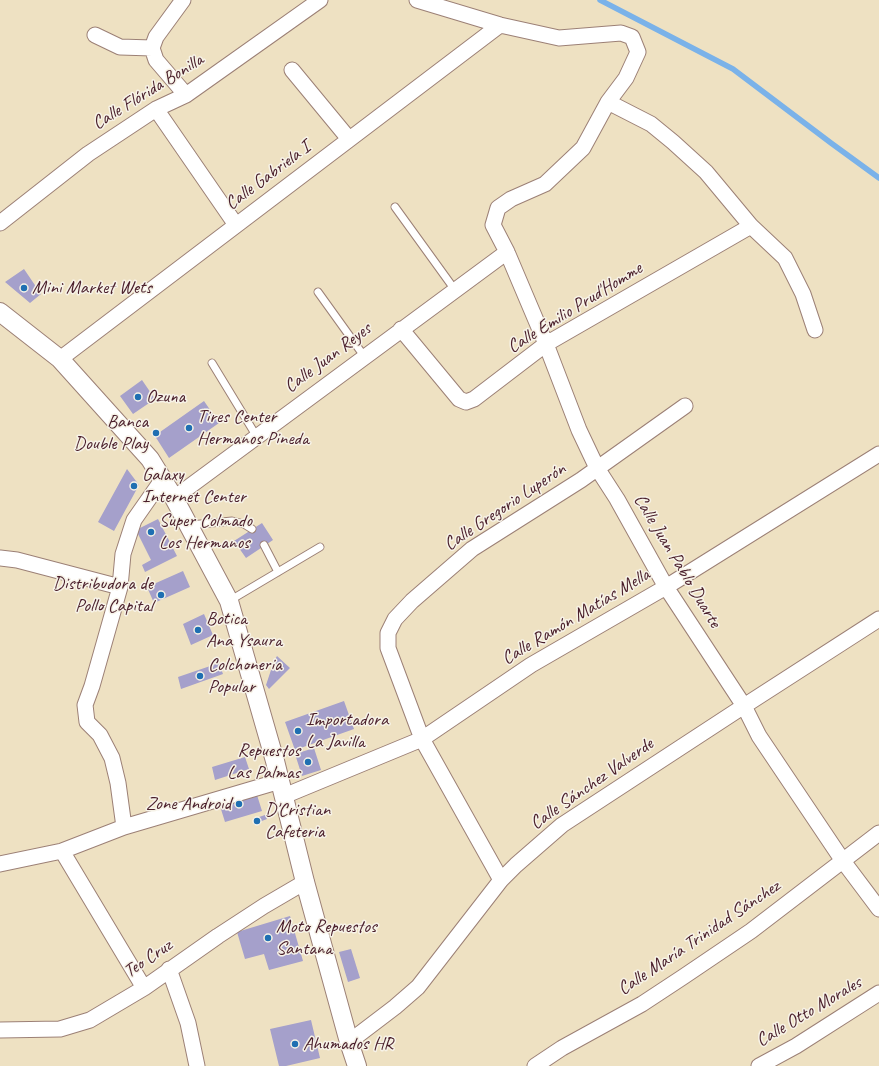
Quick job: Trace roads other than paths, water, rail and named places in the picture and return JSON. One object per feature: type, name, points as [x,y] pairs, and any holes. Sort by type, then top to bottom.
[{"type":"street","points":[[183,0],[156,37],[152,48],[156,60],[186,95]]},
{"type":"street","name":"Calle Flórida Bonilla","points":[[0,222],[88,154],[156,109],[186,95],[320,0]]},
{"type":"street","points":[[417,0],[500,25],[559,38],[622,33],[632,37],[638,52],[626,78],[608,102],[651,124],[673,142],[706,172],[751,226],[785,258],[803,294],[815,330]]},
{"type":"street","name":"Calle Gabriela I","points":[[60,359],[500,25]]},
{"type":"street","points":[[95,35],[120,47],[152,48]]},
{"type":"street","points":[[292,70],[349,139]]},
{"type":"street","name":"Calle Juan Pablo Duarte","points":[[608,102],[583,148],[545,184],[511,199],[498,208],[493,225],[507,252],[546,344],[579,430],[597,468],[617,500],[666,587],[744,706],[759,736],[842,860],[879,909]]},
{"type":"street","points":[[156,109],[236,225]]},
{"type":"street","name":"Calle Emilio Prud'Homme","points":[[401,329],[459,399],[466,402],[474,399],[546,344],[751,226]]},
{"type":"street","name":"Calle Juan Reyes","points":[[174,498],[364,356],[507,252]]},
{"type":"street","points":[[0,312],[60,359],[150,459],[174,498],[229,601],[282,788],[305,882],[357,1066]]},
{"type":"street","name":"Calle Gregorio Luperón","points":[[501,880],[422,739],[388,648],[388,633],[395,619],[412,601],[472,549],[597,468],[684,406]]},
{"type":"street","name":"Calle Ramón Matías Mella","points":[[0,864],[62,851],[124,827],[282,788],[422,739],[531,665],[666,587],[879,454]]},
{"type":"street","points":[[124,827],[118,783],[112,758],[100,735],[87,722],[85,705],[120,586],[123,554],[134,520],[162,480]]},
{"type":"street","points":[[0,558],[17,560],[120,586]]},
{"type":"street","name":"Calle Sánchez Valverde","points":[[349,1042],[395,1008],[418,987],[501,880],[562,825],[879,620]]},
{"type":"street","name":"Calle María Trinidad Sánchez","points":[[535,1066],[562,1048],[642,1004],[684,977],[751,931],[879,833]]},
{"type":"street","points":[[62,851],[144,988]]},
{"type":"street","name":"Teo Cruz","points":[[1,1035],[60,1028],[90,1020],[144,988],[264,906],[305,882]]},
{"type":"street","points":[[170,969],[188,1023],[197,1066]]},
{"type":"street","name":"Calle Otto Morales","points":[[759,1066],[796,1046],[879,993]]},
{"type":"lane","points":[[395,207],[455,290]]},
{"type":"lane","points":[[318,292],[364,356]]},
{"type":"lane","points":[[212,363],[257,437]]},
{"type":"lane","points":[[188,525],[232,521],[244,524],[252,529]]},
{"type":"lane","points":[[264,545],[278,572]]},
{"type":"lane","points":[[229,601],[320,547]]},
{"type":"waterway","points":[[600,0],[733,69],[879,178]]},
{"type":"place","name":"Mini Market Wets","points":[[24,288]]},
{"type":"place","name":"Ozuna","points":[[138,397]]},
{"type":"place","name":"Tires Center Hermanos Pineda","points":[[189,428]]},
{"type":"place","name":"Banca Double Play","points":[[156,433]]},
{"type":"place","name":"Galaxy Internet Center","points":[[134,486]]},
{"type":"place","name":"Super Colmado Los Hermanos","points":[[151,532]]},
{"type":"place","name":"Distribudora de Pollo Capital","points":[[161,595]]},
{"type":"place","name":"Botica Ana Ysaura","points":[[198,630]]},
{"type":"place","name":"Colchoneria Popular","points":[[200,676]]},
{"type":"place","name":"Importadora La Javilla","points":[[298,731]]},
{"type":"place","name":"Repuestos Las Palmas","points":[[308,762]]},
{"type":"place","name":"Zone Android","points":[[239,804]]},
{"type":"place","name":"D'Cristian Cafeteria","points":[[257,821]]},
{"type":"place","name":"Moto Repuestos Santana","points":[[268,938]]},
{"type":"place","name":"Ahumados HR","points":[[295,1044]]}]
